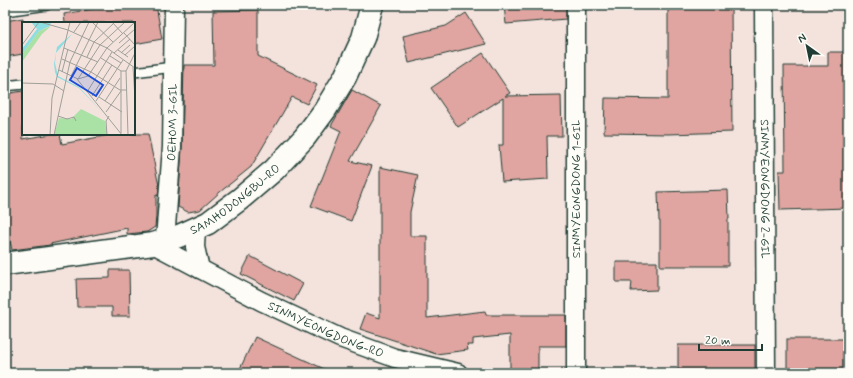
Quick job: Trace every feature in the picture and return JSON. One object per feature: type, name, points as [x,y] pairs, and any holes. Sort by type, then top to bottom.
[{"type":"street","name":"OEHOM 3-GIL","points":[[159,242],[172,147],[174,5]]},
{"type":"street","name":"SAMHODONGBU-RO","points":[[5,264],[159,242],[179,236],[208,223],[240,199],[274,170],[305,137],[325,110],[345,77],[363,38],[372,5]]},
{"type":"street","name":"SINMYEONGDONG 1-GIL","points":[[576,5],[576,373]]},
{"type":"street","name":"SINMYEONGDONG 2-GIL","points":[[764,5],[766,373]]},
{"type":"street","points":[[196,228],[195,247],[200,269]]},
{"type":"street","name":"SINMYEONGDONG-RO","points":[[159,242],[200,269],[261,301],[340,338],[395,358],[458,373]]},
{"type":"lane","points":[[5,11],[47,5]]},
{"type":"lane","points":[[135,72],[173,67]]},
{"type":"lane","points":[[5,86],[22,84]]},
{"type":"building","points":[[115,5],[156,5],[162,39],[135,44],[135,22],[65,22],[64,14]]},
{"type":"building","points":[[504,5],[566,5],[566,19],[506,24]]},
{"type":"building","points":[[668,5],[731,5],[732,132],[668,134],[604,133],[605,98],[668,99]]},
{"type":"building","points":[[258,10],[258,56],[317,85],[307,104],[292,97],[251,167],[200,210],[188,212],[178,207],[182,147],[184,65],[214,65],[213,11]]},
{"type":"building","points":[[466,13],[486,44],[409,63],[403,36],[446,26]]},
{"type":"building","points":[[23,18],[22,54],[5,57],[5,21]]},
{"type":"building","points":[[828,52],[848,52],[848,208],[780,210],[779,171],[785,171],[784,66],[828,66]]},
{"type":"building","points":[[483,53],[510,93],[505,96],[561,95],[562,136],[547,136],[548,179],[502,182],[499,145],[503,145],[503,98],[458,127],[431,88]]},
{"type":"building","points":[[352,90],[381,106],[350,161],[372,166],[351,221],[311,206],[341,131],[331,126]]},
{"type":"building","points":[[22,91],[23,139],[45,135],[60,135],[62,144],[110,135],[148,134],[159,186],[158,196],[156,195],[155,227],[147,232],[127,234],[127,228],[50,245],[12,250],[10,241],[5,241],[5,94]]},
{"type":"building","points":[[380,167],[418,175],[410,212],[410,236],[427,236],[427,318],[485,311],[486,315],[566,315],[566,346],[538,346],[538,372],[510,372],[510,335],[473,339],[473,345],[467,345],[468,350],[436,354],[360,329],[366,313],[380,318]]},
{"type":"building","points":[[728,190],[728,266],[660,266],[660,221],[658,192]]},
{"type":"building","points":[[250,256],[303,284],[294,301],[241,274]]},
{"type":"building","points":[[616,262],[657,262],[657,290],[631,291],[632,282],[616,282]]},
{"type":"building","points":[[110,270],[129,270],[130,316],[112,316],[112,307],[77,307],[76,279],[110,278]]},
{"type":"building","points":[[255,337],[333,373],[238,373]]},
{"type":"building","points":[[787,339],[848,339],[848,373],[787,373]]},
{"type":"building","points":[[678,345],[755,345],[755,373],[678,373]]}]
